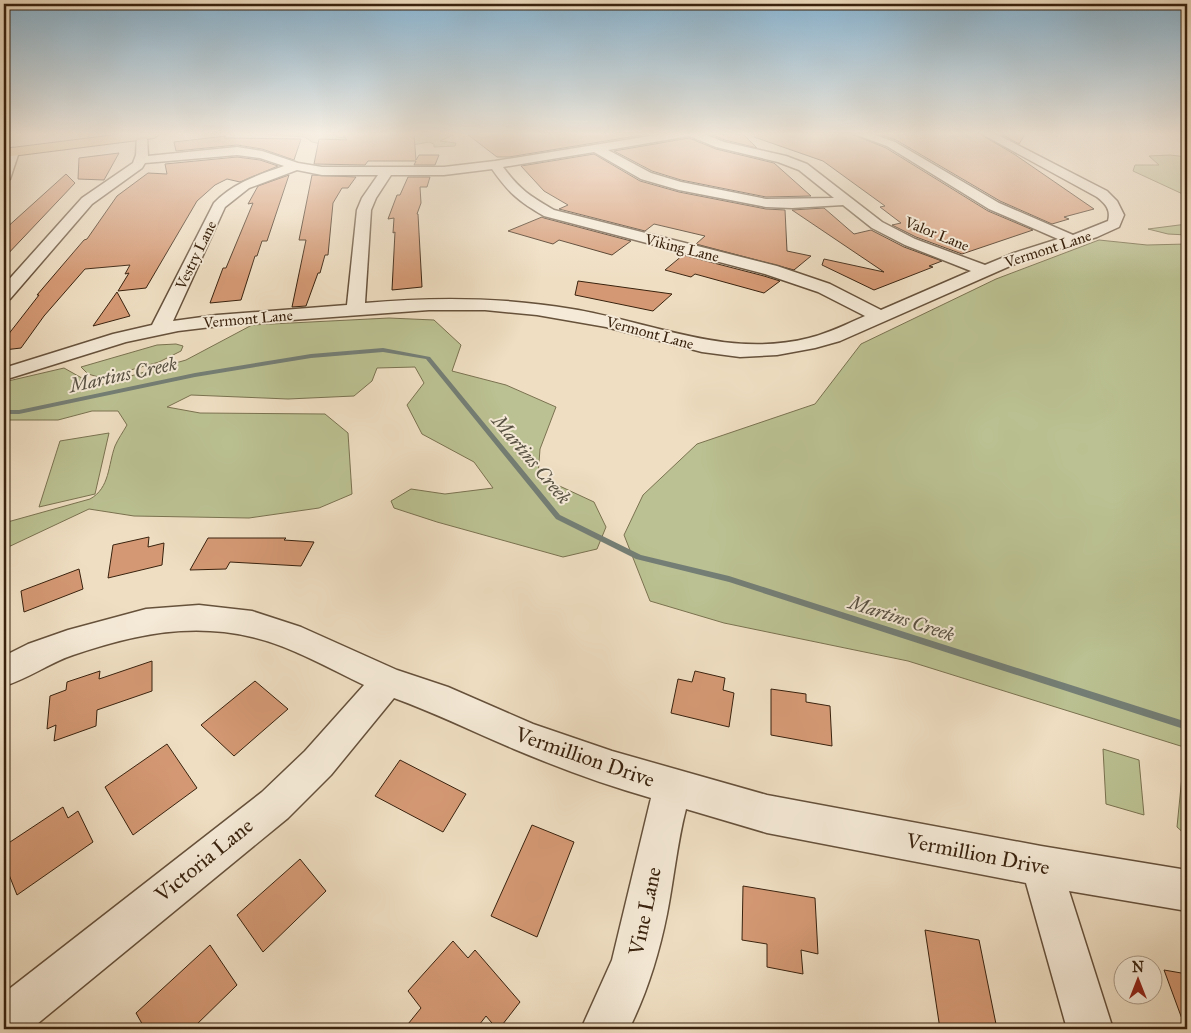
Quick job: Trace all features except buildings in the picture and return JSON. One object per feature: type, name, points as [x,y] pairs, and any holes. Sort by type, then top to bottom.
[{"type":"street","points":[[4,294],[87,201],[112,182]]},
{"type":"street","name":"Vestry Lane","points":[[160,328],[219,206],[226,197],[252,182]]},
{"type":"street","points":[[355,310],[364,210],[379,182]]},
{"type":"street","name":"Viking Lane","points":[[508,182],[523,198],[549,213],[622,234],[771,270],[824,288],[881,317]]},
{"type":"street","points":[[666,182],[773,203],[847,201]]},
{"type":"street","name":"Valor Lane","points":[[823,182],[878,225],[892,233],[984,271]]},
{"type":"street","points":[[954,182],[994,206],[1072,240]]},
{"type":"street","name":"Vermont Lane","points":[[4,374],[106,342],[160,328],[236,319],[466,304],[537,309],[607,321],[697,345],[752,352],[792,349],[814,344],[881,317],[1020,256],[1110,227],[1116,218],[1115,206],[1102,194],[1081,182]]},
{"type":"street","name":"Vermillion Drive","points":[[4,672],[39,654],[93,634],[146,621],[199,617],[252,624],[281,632],[388,681],[436,698],[536,741],[612,769],[767,814],[1041,866],[1187,891]]},
{"type":"street","name":"Victoria Lane","points":[[4,1022],[275,805],[318,763],[388,681]]},
{"type":"street","name":"Vine Lane","points":[[604,1029],[616,1009],[635,962],[648,913],[660,837],[674,787]]},
{"type":"street","points":[[1041,866],[1090,1029]]},
{"type":"green space","points":[[1157,182],[1187,182],[1187,196]]},
{"type":"green space","points":[[1187,224],[1187,235],[1168,234],[1148,229]]},
{"type":"green space","points":[[1099,240],[1147,245],[1187,244],[1187,748],[908,661],[724,623],[650,601],[624,535],[643,495],[697,444],[815,404],[861,344],[996,279]]},
{"type":"green space","points":[[389,318],[434,320],[461,345],[452,371],[506,385],[556,407],[540,449],[538,476],[594,502],[606,527],[597,549],[563,557],[394,508],[391,501],[411,489],[445,494],[493,488],[474,462],[422,434],[407,405],[424,383],[415,367],[377,368],[372,381],[354,396],[288,399],[191,395],[167,407],[200,413],[325,414],[348,433],[352,494],[319,508],[249,518],[134,516],[89,509],[4,549],[4,523],[90,499],[97,494],[105,482],[115,446],[127,425],[118,411],[92,411],[58,420],[4,420],[4,382],[64,368],[96,386],[186,360],[252,325]]},
{"type":"green space","points":[[176,344],[183,346],[181,351],[159,362],[102,378],[88,374],[81,367],[157,345]]},
{"type":"green space","points":[[109,433],[95,494],[39,507],[60,441]]},
{"type":"green space","points":[[1103,749],[1139,760],[1144,815],[1106,804]]},
{"type":"green space","points":[[1182,776],[1187,778],[1187,836],[1177,827]]},
{"type":"waterway","name":"Martins Creek","points":[[4,412],[19,412],[195,375],[311,356],[383,350],[428,358],[558,517],[639,557],[729,579],[1187,726]]}]
